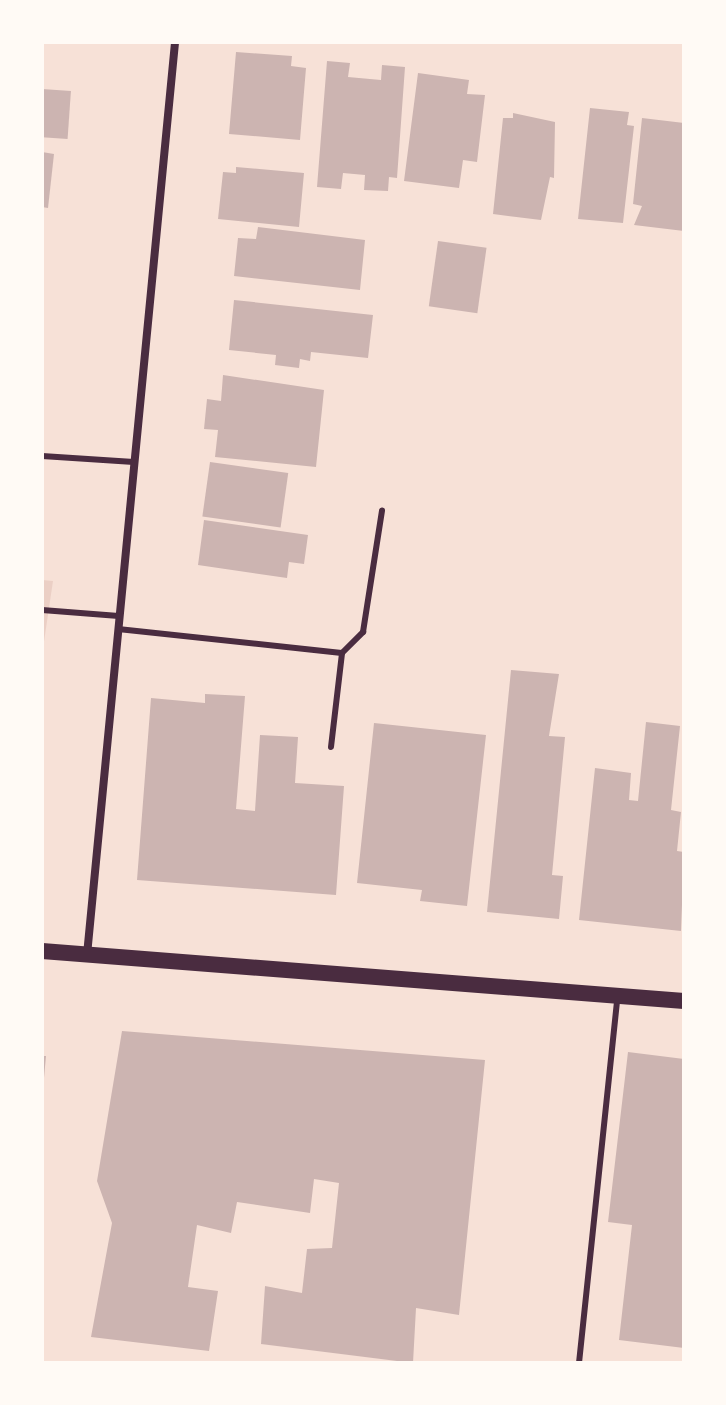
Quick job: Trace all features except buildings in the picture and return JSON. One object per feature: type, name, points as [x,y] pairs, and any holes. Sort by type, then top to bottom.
[{"type":"main road","points":[[42,951],[684,1001]]},
{"type":"street","points":[[87,955],[175,42]]},
{"type":"lane","points":[[42,456],[134,462]]},
{"type":"lane","points":[[331,747],[342,653],[363,632],[382,510]]},
{"type":"lane","points":[[42,610],[119,616]]},
{"type":"lane","points":[[118,629],[342,653]]},
{"type":"lane","points":[[579,1363],[617,996]]},
{"type":"shaded area","points":[[42,580],[53,581],[42,655]]}]
